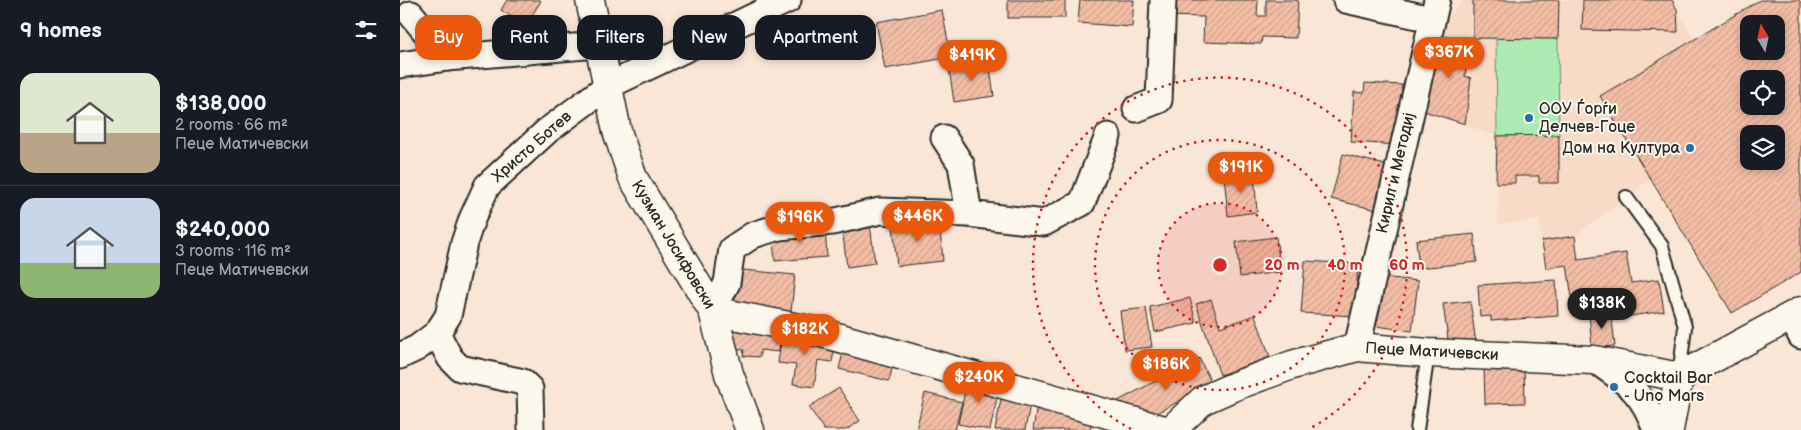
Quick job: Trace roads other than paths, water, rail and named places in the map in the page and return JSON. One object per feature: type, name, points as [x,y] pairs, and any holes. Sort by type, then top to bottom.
[{"type":"street","name":"Кузман Јосифовски","points":[[590,0],[592,15]]},
{"type":"street","name":"Христо Ботев","points":[[400,356],[417,348],[437,333],[448,316],[464,243],[472,219],[487,186],[547,131],[606,87],[788,0]]},
{"type":"street","points":[[1136,108],[1159,100],[1163,0]]},
{"type":"street","points":[[1346,0],[1434,9]]},
{"type":"street","name":"Кирил и Методиј","points":[[1357,347],[1434,9]]},
{"type":"street","points":[[411,14],[415,19]]},
{"type":"street","points":[[482,55],[577,47]]},
{"type":"street","points":[[400,65],[434,60]]},
{"type":"street","name":"Кузман Јосифовски","points":[[600,60],[616,131],[633,178],[713,311],[729,374],[750,430]]},
{"type":"street","points":[[1108,136],[1082,203],[1044,223],[969,214],[880,211],[832,222],[779,228],[753,236],[732,249],[727,283],[713,311],[819,332],[1164,430]]},
{"type":"street","points":[[944,138],[961,164],[969,214]]},
{"type":"street","points":[[1669,430],[1679,377],[1798,321]]},
{"type":"street","points":[[437,333],[450,358],[460,368],[523,382],[530,389],[531,430]]},
{"type":"street","name":"Пеце Матичевски","points":[[1171,430],[1204,400],[1235,386],[1292,365],[1357,347],[1428,353],[1594,360],[1679,377]]},
{"type":"street","points":[[1594,360],[1627,382],[1648,406],[1656,430]]},
{"type":"lane","points":[[1626,197],[1662,246],[1685,327],[1679,377]]},
{"type":"lane","points":[[1418,430],[1428,353]]},
{"type":"place","name":"ООУ Ѓорѓи Делчев-Гоце","points":[[1529,118]]},
{"type":"place","name":"Дом на Култура","points":[[1690,148]]},
{"type":"place","name":"Cocktail Bar - Uno Mars","points":[[1614,387]]}]
